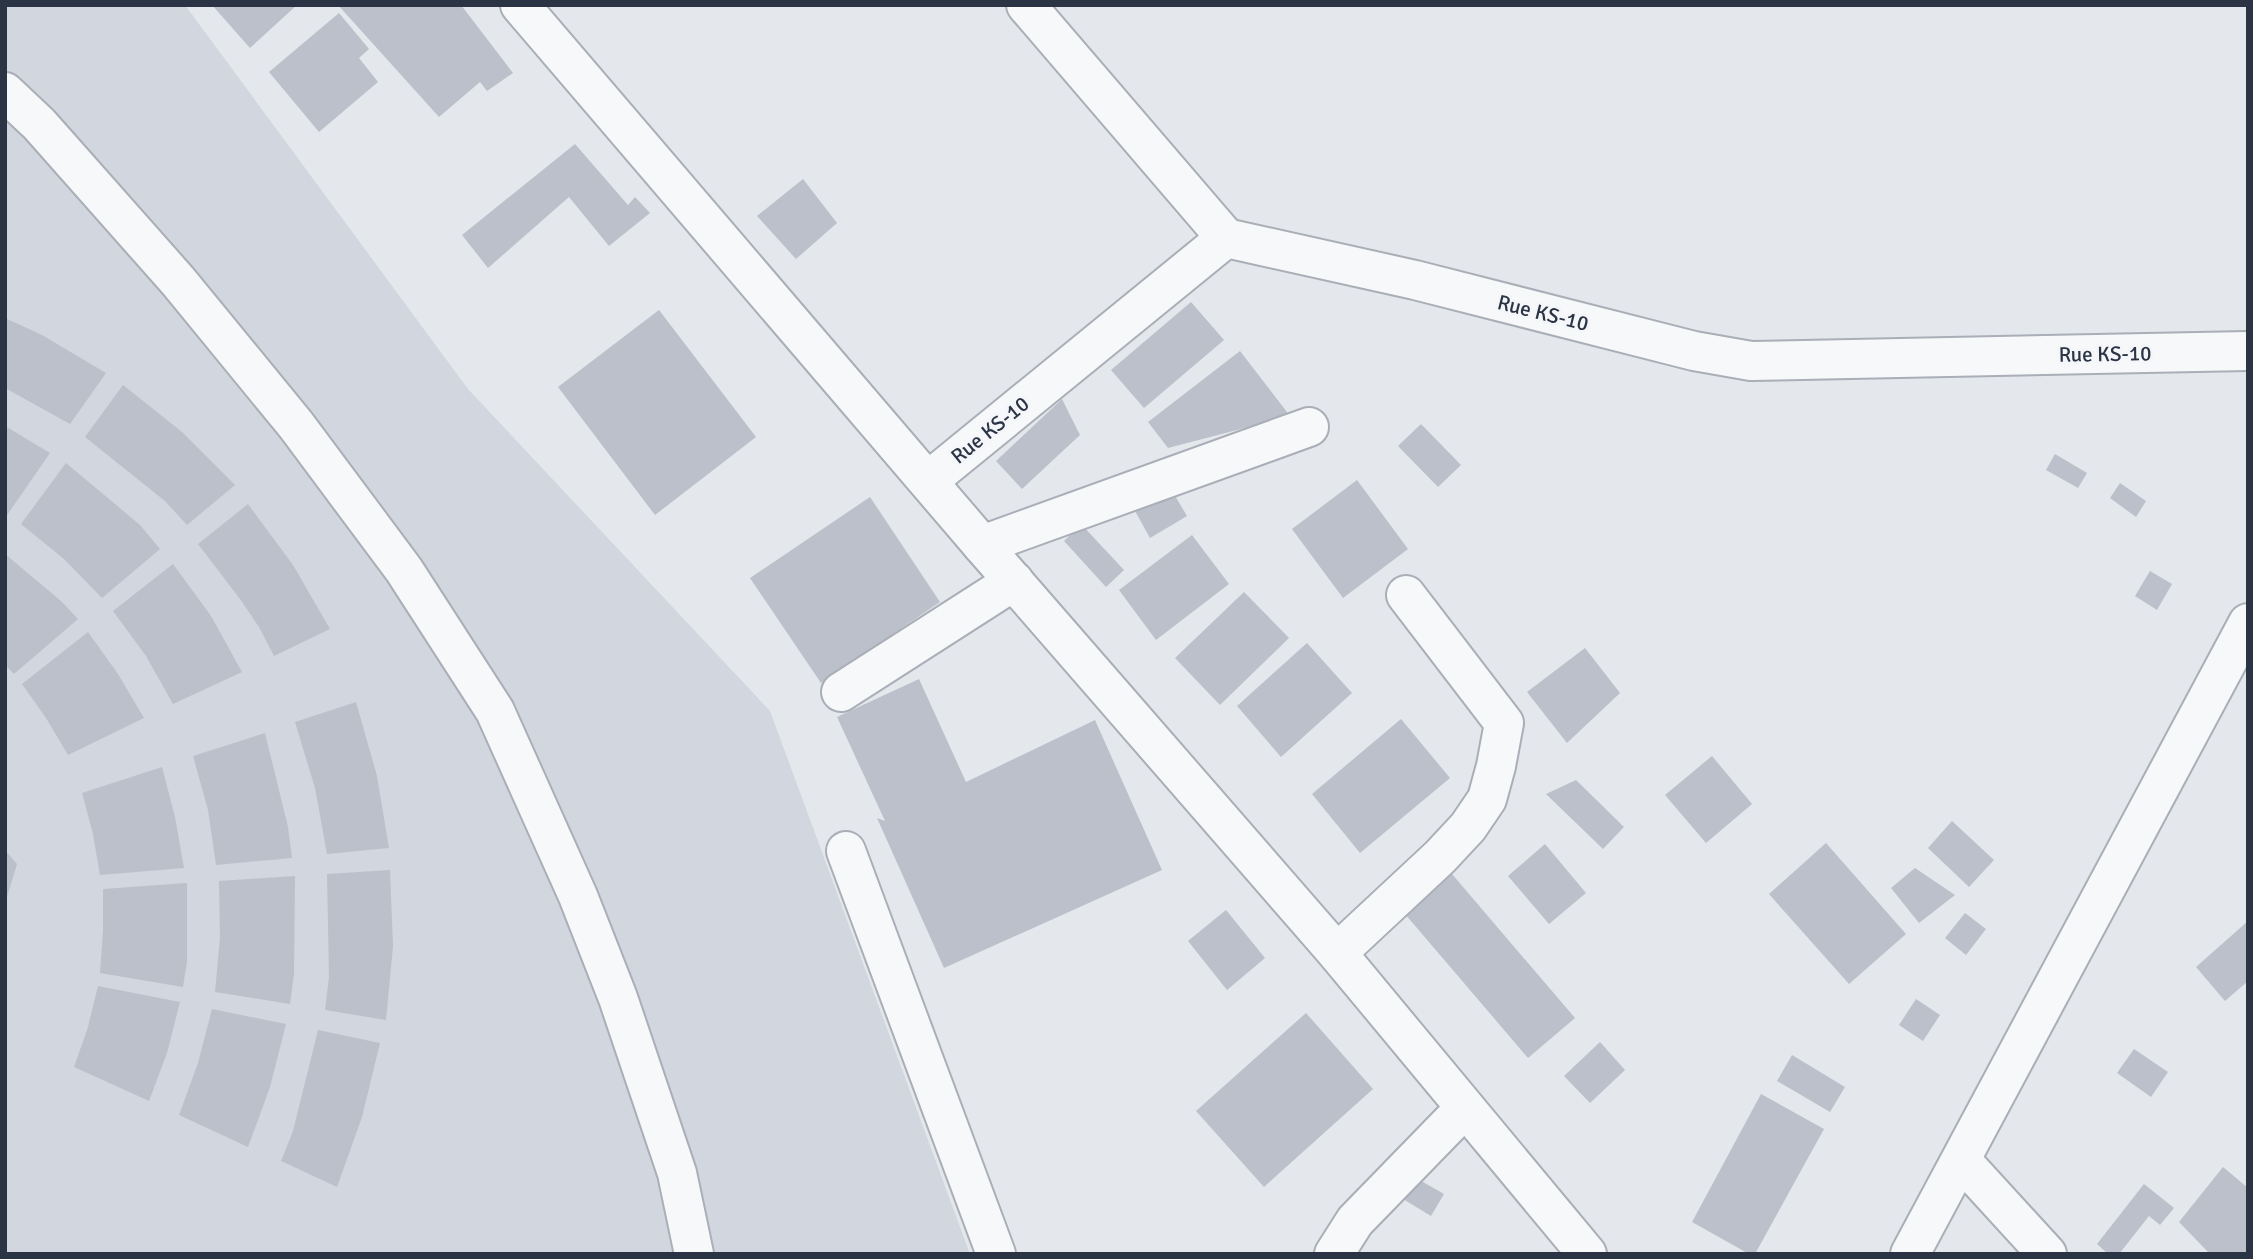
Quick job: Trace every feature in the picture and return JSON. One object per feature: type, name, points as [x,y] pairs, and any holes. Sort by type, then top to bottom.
[{"type":"street","points":[[520,5],[982,545],[1337,953],[1587,1254]]},
{"type":"street","points":[[1026,5],[1226,238]]},
{"type":"street","points":[[5,92],[39,124],[178,281],[296,425],[404,570],[495,710],[578,897],[618,998],[677,1173],[694,1254]]},
{"type":"street","name":"Rue KS-10","points":[[928,481],[1226,238],[1415,281],[1694,351],[1751,361],[2248,351]]},
{"type":"street","points":[[982,545],[1309,427]]},
{"type":"street","points":[[841,692],[1014,581]]},
{"type":"street","points":[[1337,953],[1431,866],[1468,827],[1487,799],[1496,766],[1504,723],[1406,595]]},
{"type":"street","points":[[1910,1254],[2248,623]]},
{"type":"street","points":[[846,851],[996,1254]]},
{"type":"street","points":[[1334,1254],[1354,1222],[1465,1108]]},
{"type":"street","points":[[1961,1160],[2047,1254]]},
{"type":"shaded area","points":[[5,5],[185,5],[468,389],[770,711],[970,1254],[5,1254]]},
{"type":"building","points":[[212,5],[297,5],[250,48]]},
{"type":"building","points":[[338,5],[461,5],[513,73],[487,91],[480,82],[439,117]]},
{"type":"building","points":[[339,13],[369,49],[359,58],[378,82],[319,132],[269,72]]},
{"type":"building","points":[[575,144],[628,205],[635,197],[650,213],[609,246],[569,197],[488,268],[462,235]]},
{"type":"building","points":[[803,179],[837,223],[796,259],[757,216]]},
{"type":"building","points":[[1191,302],[1224,340],[1144,408],[1111,370]]},
{"type":"building","points":[[659,310],[756,437],[655,515],[558,387]]},
{"type":"building","points":[[5,318],[42,335],[106,373],[70,424],[5,388]]},
{"type":"building","points":[[1240,351],[1290,416],[1168,448],[1148,422]]},
{"type":"building","points":[[123,385],[182,432],[235,485],[187,525],[165,501],[85,437]]},
{"type":"building","points":[[1062,399],[1080,435],[1022,489],[996,461]]},
{"type":"building","points":[[1421,424],[1461,465],[1438,487],[1398,446]]},
{"type":"building","points":[[5,426],[50,453],[5,518]]},
{"type":"building","points":[[2055,454],[2087,473],[2078,488],[2046,470]]},
{"type":"building","points":[[66,463],[140,525],[160,549],[102,598],[64,559],[21,524]]},
{"type":"building","points":[[1357,480],[1408,549],[1343,598],[1292,529]]},
{"type":"building","points":[[2120,483],[2146,501],[2136,517],[2110,498]]},
{"type":"building","points":[[1171,489],[1187,516],[1150,538],[1135,511]]},
{"type":"building","points":[[870,497],[940,602],[821,683],[750,578]]},
{"type":"building","points":[[248,504],[293,565],[330,629],[274,656],[240,599],[198,544]]},
{"type":"building","points":[[1081,524],[1124,570],[1106,587],[1064,541]]},
{"type":"building","points":[[1192,535],[1229,584],[1156,640],[1119,590]]},
{"type":"building","points":[[5,554],[61,601],[78,619],[14,674],[5,665]]},
{"type":"building","points":[[173,564],[211,616],[242,672],[173,704],[146,656],[113,611]]},
{"type":"building","points":[[2150,571],[2172,584],[2157,610],[2135,596]]},
{"type":"building","points":[[1244,592],[1289,638],[1220,705],[1175,658]]},
{"type":"building","points":[[88,632],[118,674],[144,718],[68,755],[22,684]]},
{"type":"building","points":[[1307,643],[1352,693],[1281,757],[1237,706]]},
{"type":"building","points":[[1585,648],[1620,693],[1567,743],[1527,692]]},
{"type":"building","points":[[919,679],[966,782],[1095,720],[1162,870],[944,968],[877,818],[885,821],[837,717]]},
{"type":"building","points":[[356,702],[377,776],[389,848],[327,854],[315,788],[295,722]]},
{"type":"building","points":[[1401,719],[1450,778],[1360,853],[1312,794]]},
{"type":"building","points":[[265,733],[288,827],[292,858],[216,865],[208,810],[193,756]]},
{"type":"building","points":[[1712,756],[1752,804],[1706,843],[1665,795]]},
{"type":"building","points":[[162,767],[184,868],[100,875],[82,793]]},
{"type":"building","points":[[1576,780],[1624,827],[1603,849],[1546,794]]},
{"type":"building","points":[[1952,821],[1994,860],[1969,887],[1928,848]]},
{"type":"building","points":[[1826,843],[1906,934],[1849,984],[1769,894]]},
{"type":"building","points":[[1545,844],[1586,893],[1549,924],[1508,876]]},
{"type":"building","points":[[5,850],[17,864],[6,900],[5,900]]},
{"type":"building","points":[[1915,868],[1955,895],[1919,923],[1891,888]]},
{"type":"building","points":[[390,870],[393,946],[386,1020],[325,1010],[329,977],[327,874]]},
{"type":"building","points":[[1452,874],[1575,1018],[1528,1058],[1405,914]]},
{"type":"building","points":[[295,876],[294,974],[290,1004],[215,992],[220,937],[219,881]]},
{"type":"building","points":[[187,883],[187,962],[183,987],[100,973],[103,889]]},
{"type":"building","points":[[1226,910],[1265,958],[1227,990],[1188,941]]},
{"type":"building","points":[[1965,913],[1986,929],[1966,955],[1945,938]]},
{"type":"building","points":[[2248,921],[2248,981],[2225,1001],[2196,967]]},
{"type":"building","points":[[98,986],[180,1002],[167,1053],[149,1101],[74,1067]]},
{"type":"building","points":[[1916,999],[1940,1015],[1923,1041],[1899,1025]]},
{"type":"building","points":[[212,1009],[286,1024],[270,1087],[248,1147],[179,1115],[198,1063]]},
{"type":"building","points":[[1306,1013],[1373,1089],[1264,1187],[1196,1111]]},
{"type":"building","points":[[318,1030],[380,1043],[362,1117],[337,1187],[281,1161],[293,1131]]},
{"type":"building","points":[[1600,1042],[1625,1070],[1590,1103],[1564,1076]]},
{"type":"building","points":[[2134,1049],[2168,1072],[2151,1097],[2117,1073]]},
{"type":"building","points":[[1792,1055],[1845,1087],[1830,1112],[1777,1081]]},
{"type":"building","points":[[1761,1094],[1824,1129],[1755,1254],[1749,1254],[1692,1222]]},
{"type":"building","points":[[2223,1167],[2248,1188],[2248,1254],[2210,1254],[2179,1222]]},
{"type":"building","points":[[1416,1178],[1444,1194],[1431,1216],[1403,1199]]},
{"type":"building","points":[[2144,1184],[2174,1208],[2160,1225],[2149,1216],[2119,1254],[2108,1254],[2097,1244]]}]
